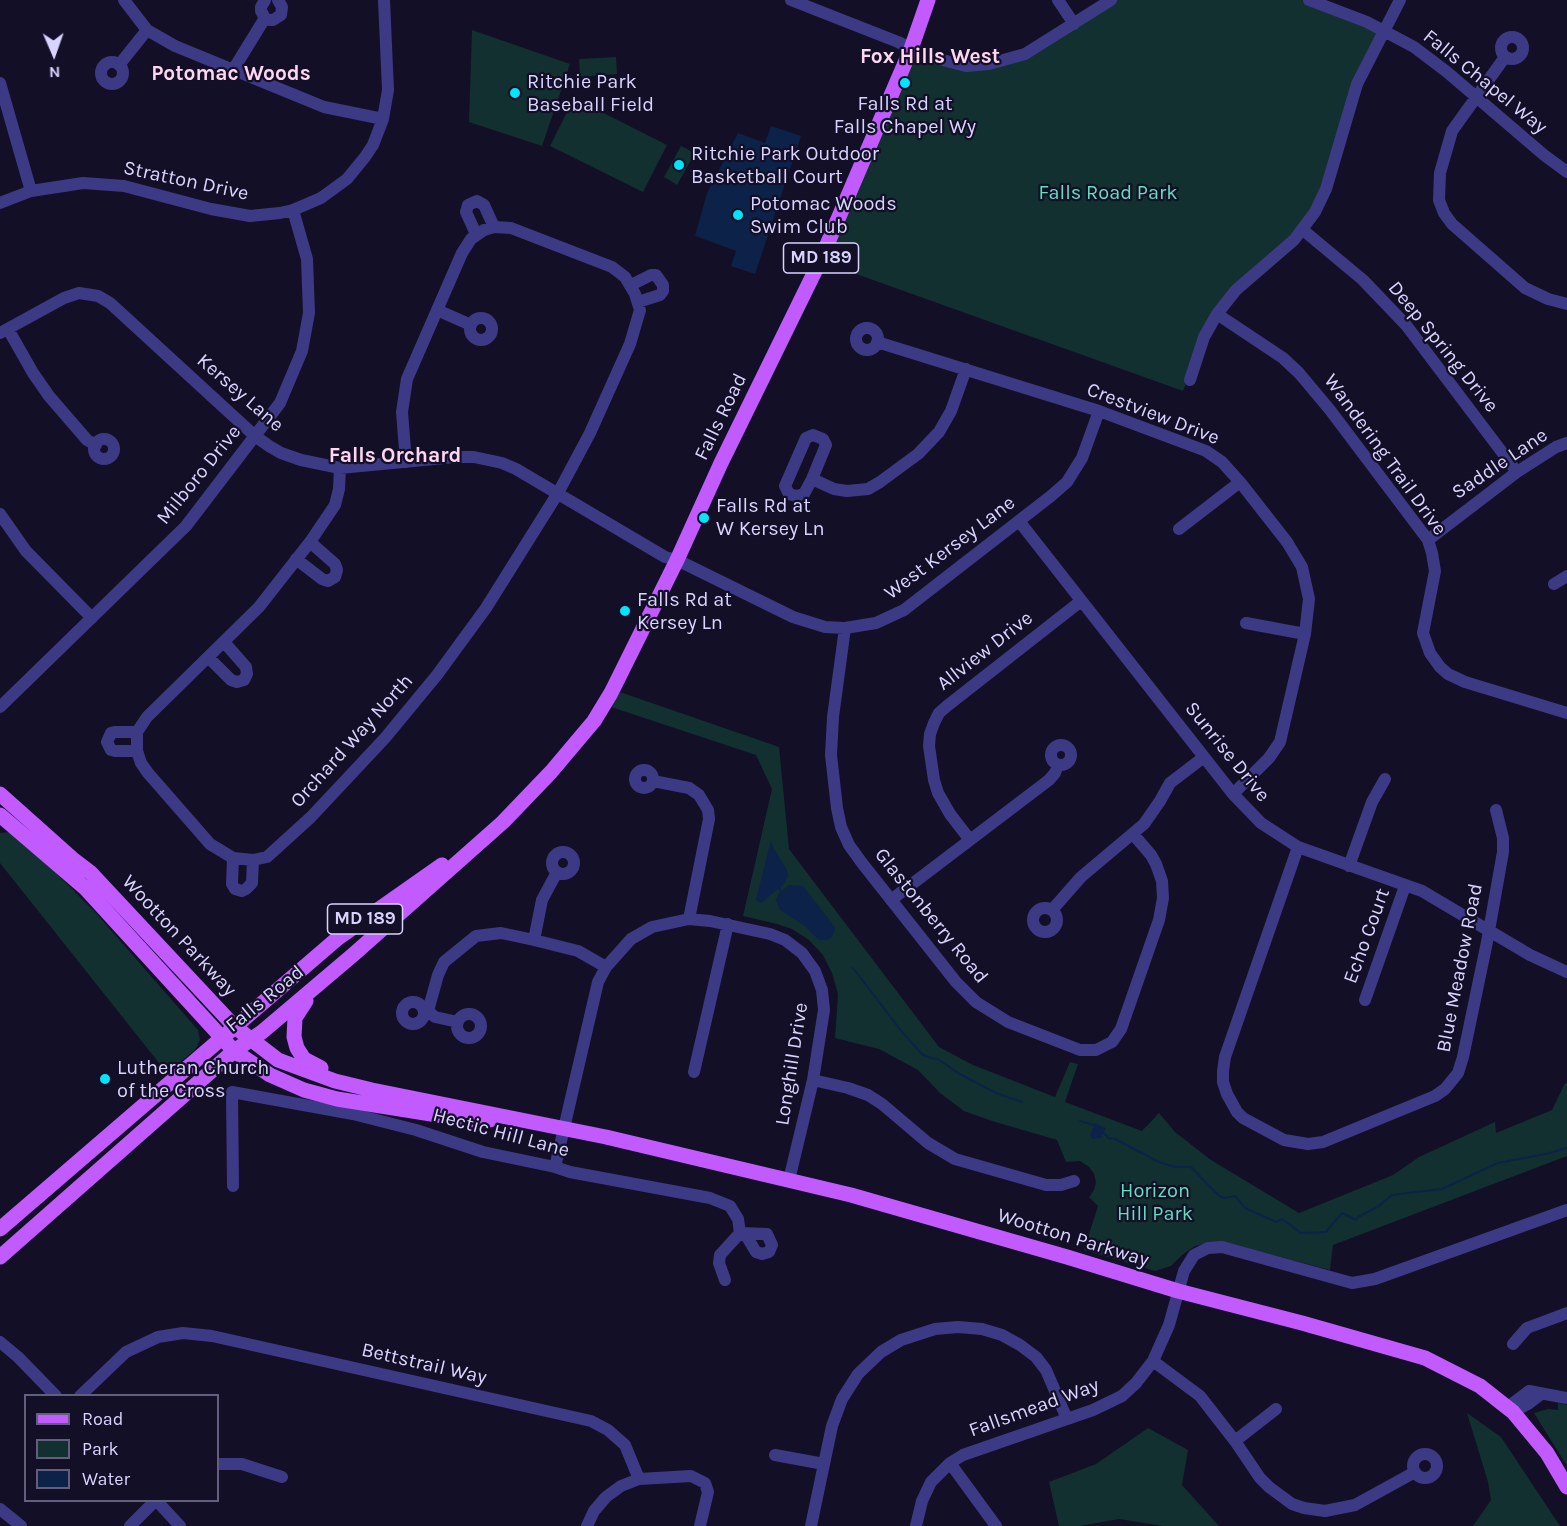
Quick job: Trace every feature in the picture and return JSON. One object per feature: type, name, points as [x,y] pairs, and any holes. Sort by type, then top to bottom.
[{"type":"main road","name":"Falls Road","points":[[0,1257],[234,1051],[251,1041],[503,822],[551,772],[594,721],[611,693],[820,261],[911,49],[928,0]]},
{"type":"main road","name":"Wootton Parkway","points":[[2,800],[91,873],[235,1027],[278,1060],[311,1073],[372,1090],[789,1180],[1022,1244],[1178,1291],[1425,1358],[1480,1386],[1510,1410],[1547,1453],[1567,1487]]},
{"type":"main road","name":"Wootton Parkway","points":[[0,815],[85,888],[234,1051],[270,1075],[304,1090],[338,1099],[469,1120],[517,1120]]},
{"type":"main road","name":"Falls Road","points":[[0,1229],[338,938],[503,822]]},
{"type":"main road","points":[[327,976],[295,1018],[294,1037],[299,1053],[304,1059],[318,1067],[396,1088],[415,1098]]},
{"type":"street","points":[[124,0],[147,30],[176,46],[324,107],[383,119]]},
{"type":"street","points":[[265,0],[261,11],[265,18],[273,20],[280,15],[282,7],[278,0]]},
{"type":"street","name":"Stratton Drive","points":[[0,203],[31,191],[67,184],[96,183],[141,189],[234,214],[266,215],[293,210],[321,198],[346,179],[365,157],[373,145],[383,119],[388,90],[384,0]]},
{"type":"street","points":[[791,0],[927,57],[956,64],[989,64],[1025,54],[1111,0]]},
{"type":"street","points":[[1058,0],[1074,24]]},
{"type":"street","name":"Falls Chapel Way","points":[[1309,0],[1343,11],[1384,30],[1431,59],[1567,172]]},
{"type":"street","points":[[1190,380],[1204,337],[1217,314],[1236,290],[1303,230],[1326,189],[1357,84],[1400,0]]},
{"type":"street","points":[[233,70],[265,18]]},
{"type":"street","points":[[119,65],[147,30]]},
{"type":"street","points":[[1505,57],[1452,131],[1438,186],[1439,200],[1452,224],[1525,288],[1548,299],[1567,304]]},
{"type":"street","points":[[0,82],[31,191]]},
{"type":"street","points":[[476,234],[466,212],[468,206],[477,201],[484,206],[494,227]]},
{"type":"street","name":"Milboro Drive","points":[[0,707],[186,526],[280,403],[302,351],[309,313],[309,273],[304,245],[293,210]]},
{"type":"street","points":[[406,462],[402,424],[403,393],[412,365],[462,253],[476,234],[494,227],[512,228],[612,267],[619,271],[631,285],[638,302],[660,295],[663,291],[663,285],[656,276],[651,275],[631,285]]},
{"type":"street","name":"Deep Spring Drive","points":[[1303,230],[1363,280],[1399,317],[1516,472]]},
{"type":"street","name":"Kersey Lane","points":[[4,331],[64,298],[79,293],[98,296],[110,303],[268,447],[301,460],[340,468],[455,457],[487,459],[516,469],[664,556],[676,560]]},
{"type":"street","name":"Orchard Way North","points":[[253,860],[267,857],[343,784],[437,675],[486,608],[558,493],[590,433],[630,344],[638,321],[638,302]]},
{"type":"street","points":[[437,310],[471,325]]},
{"type":"street","name":"Wandering Trail Drive","points":[[1217,314],[1283,358],[1299,373],[1330,410],[1428,540],[1434,571],[1423,633],[1430,653],[1440,667],[1448,674],[1465,682],[1567,712]]},
{"type":"street","points":[[4,331],[49,396],[87,440],[96,445]]},
{"type":"street","name":"Crestview Drive","points":[[877,342],[1099,411],[1206,451],[1222,462],[1240,482],[1287,542],[1302,567],[1309,599],[1305,634],[1280,742],[1269,758],[1233,794]]},
{"type":"street","points":[[812,479],[834,489],[847,491],[868,489],[880,482],[918,453],[939,432],[951,411],[966,369]]},
{"type":"street","name":"West Kersey Lane","points":[[676,560],[793,617],[825,627],[845,628],[876,623],[904,610],[1051,496],[1071,476],[1087,447],[1099,411]]},
{"type":"street","points":[[817,435],[824,439],[826,448],[812,479],[804,494],[800,496],[792,496],[786,490],[785,486],[806,438],[817,435]]},
{"type":"street","name":"Saddle Lane","points":[[1428,540],[1516,472],[1556,447],[1567,443]]},
{"type":"street","points":[[233,858],[232,884],[235,889],[246,890],[252,883],[253,860],[233,858],[210,844],[141,763],[136,751],[137,732],[147,717],[259,607],[310,542],[335,505],[339,489],[340,468]]},
{"type":"street","points":[[1179,529],[1240,482]]},
{"type":"street","points":[[0,514],[26,550],[92,618]]},
{"type":"street","name":"Sunrise Drive","points":[[1019,521],[1233,794],[1261,822],[1298,847],[1422,891],[1489,932],[1553,967],[1567,972]]},
{"type":"street","points":[[296,559],[322,579],[328,581],[334,577],[337,570],[335,564],[310,542]]},
{"type":"street","points":[[1554,584],[1567,576]]},
{"type":"street","name":"Allview Drive","points":[[970,840],[950,814],[938,793],[934,780],[929,746],[934,723],[947,706],[1081,601]]},
{"type":"street","points":[[1246,623],[1305,634]]},
{"type":"street","name":"Glastonberry Road","points":[[845,628],[832,736],[831,764],[841,827],[849,845],[891,900],[956,982],[983,1007],[1008,1022],[1080,1050],[1096,1050],[1112,1042],[1121,1029],[1159,920],[1163,898],[1162,881],[1156,864],[1132,834]]},
{"type":"street","points":[[209,658],[231,681],[244,680],[247,674],[246,667],[224,642]]},
{"type":"street","points":[[136,751],[115,752],[111,750],[107,742],[111,734],[116,732],[137,732]]},
{"type":"street","points":[[1052,910],[1081,877],[1144,824],[1170,783],[1204,757]]},
{"type":"street","points":[[891,900],[1049,780],[1058,765]]},
{"type":"street","points":[[1349,866],[1372,802],[1384,779]]},
{"type":"street","points":[[653,781],[689,789],[699,795],[708,810],[709,819],[689,919]]},
{"type":"street","name":"Blue Meadow Road","points":[[1298,847],[1225,1057],[1223,1082],[1227,1094],[1243,1118],[1284,1140],[1308,1144],[1323,1142],[1436,1096],[1458,1073],[1489,932],[1503,852],[1503,838],[1496,810]]},
{"type":"street","points":[[534,940],[542,900],[557,872]]},
{"type":"street","name":"Echo Court","points":[[1365,1000],[1406,886]]},
{"type":"street","name":"Longhill Drive","points":[[555,1167],[593,997],[606,967],[631,939],[652,927],[689,919],[728,924],[785,940],[802,953],[815,971],[822,990],[824,1010],[813,1080],[789,1180]]},
{"type":"street","points":[[694,1072],[728,924]]},
{"type":"street","points":[[458,1022],[435,1017],[426,1012],[440,968],[468,940],[476,936],[493,933],[534,940],[578,951],[606,967]]},
{"type":"street","points":[[813,1080],[868,1095],[928,1143],[955,1159],[1046,1185],[1061,1185],[1074,1181]]},
{"type":"street","name":"Hectic Hill Lane","points":[[233,1186],[232,1092],[352,1114],[416,1130],[483,1152],[570,1172],[710,1198],[730,1206],[738,1219],[740,1233],[720,1255],[719,1263],[725,1280]]},
{"type":"street","name":"Fallsmead Way","points":[[916,1526],[922,1501],[931,1482],[950,1463],[963,1455],[1093,1410],[1122,1396],[1136,1383],[1154,1361],[1169,1325],[1184,1271],[1194,1255],[1208,1248],[1222,1247],[1352,1283],[1375,1279],[1567,1210]]},
{"type":"street","points":[[1513,1344],[1527,1328],[1567,1313]]},
{"type":"street","points":[[811,1526],[832,1426],[842,1399],[858,1374],[881,1352],[901,1340],[935,1329],[958,1327],[982,1329],[1002,1335],[1036,1357],[1046,1370],[1067,1419]]},
{"type":"street","points":[[0,1331],[18,1357]]},
{"type":"street","name":"Bettstrail Way","points":[[81,1394],[126,1352],[158,1337],[183,1333],[212,1336],[591,1421],[608,1430],[625,1445],[639,1479]]},
{"type":"street","points":[[0,1342],[55,1394]]},
{"type":"street","points":[[1154,1361],[1200,1396],[1269,1487],[1292,1504],[1325,1511],[1355,1504],[1414,1472]]},
{"type":"street","points":[[1510,1410],[1529,1391],[1567,1398]]},
{"type":"street","points":[[1235,1441],[1276,1409]]},
{"type":"street","points":[[775,1455],[824,1464]]},
{"type":"street","points":[[950,1463],[996,1526]]},
{"type":"street","points":[[219,1464],[242,1464],[282,1477]]},
{"type":"street","points":[[587,1526],[594,1511],[606,1497],[621,1486],[639,1479],[691,1476],[705,1483],[708,1492],[700,1526]]},
{"type":"street","points":[[130,1526],[154,1502]]},
{"type":"street","points":[[158,1502],[180,1526]]},
{"type":"street","points":[[0,1509],[21,1526]]},
{"type":"green space","name":"Falls Road Park","points":[[1111,0],[1309,0],[1384,30],[1315,212],[1217,314],[1183,391],[820,261],[911,49],[946,62],[1008,60]]},
{"type":"green space","name":"Ritchie Park Baseball Field","points":[[472,30],[570,64],[542,146],[469,122]]},
{"type":"green space","points":[[616,57],[617,74],[580,77],[579,59]]},
{"type":"green space","points":[[574,98],[667,145],[643,192],[550,146]]},
{"type":"green space","name":"Ritchie Park Outdoor Basketball Court","points":[[681,146],[695,153],[677,185],[664,177]]},
{"type":"green space","name":"Horizon Hill Park","points":[[620,692],[779,747],[789,849],[939,1047],[973,1065],[1055,1097],[1070,1062],[1078,1064],[1065,1102],[1142,1131],[1159,1113],[1175,1132],[1211,1160],[1299,1213],[1393,1175],[1419,1157],[1495,1122],[1496,1133],[1552,1110],[1565,1083],[1567,1084],[1567,1156],[1333,1245],[1330,1270],[1223,1242],[1195,1246],[1171,1266],[1155,1271],[1084,1250],[1098,1206],[1089,1197],[1096,1182],[1089,1167],[1080,1161],[1066,1162],[1057,1140],[964,1111],[940,1093],[918,1070],[879,1049],[835,1038],[838,994],[832,973],[823,955],[809,940],[792,929],[743,916],[772,789],[756,755],[611,707]]},
{"type":"green space","points":[[10,832],[52,869],[96,913],[198,1030],[200,1040],[195,1050],[167,1073],[0,863],[0,833]]},
{"type":"green space","points":[[1558,1403],[1567,1405],[1567,1466],[1534,1413],[1548,1409],[1558,1410]]},
{"type":"green space","points":[[1467,1413],[1501,1437],[1560,1526],[1473,1526],[1491,1500],[1488,1482]]},
{"type":"green space","points":[[1148,1428],[1188,1450],[1182,1485],[1219,1526],[1163,1526],[1119,1519],[1080,1526],[1059,1526],[1049,1482],[1096,1464]]},
{"type":"water","name":"Potomac Woods Swim Club","points":[[771,126],[801,136],[755,274],[731,266],[736,251],[695,236],[707,193],[738,133],[765,143]]},
{"type":"water","points":[[771,840],[788,876],[784,884],[761,903],[756,900]]},
{"type":"water","points":[[789,885],[803,886],[835,927],[831,938],[818,940],[806,927],[780,910],[776,900],[779,893]]},
{"type":"water","points":[[1095,1123],[1106,1128],[1101,1138],[1093,1139],[1090,1135]]},
{"type":"waterway","points":[[853,968],[902,1032],[923,1055],[938,1059],[958,1073],[996,1093],[1022,1102]]},
{"type":"waterway","points":[[1080,1121],[1094,1125]]},
{"type":"waterway","points":[[1104,1133],[1108,1138],[1115,1139],[1161,1163],[1176,1167],[1191,1167],[1218,1195],[1224,1198],[1235,1196],[1245,1208],[1276,1222],[1282,1219],[1301,1233],[1326,1232],[1342,1213],[1356,1220],[1392,1195],[1442,1189],[1498,1163],[1567,1148]]},
{"type":"place","name":"Falls Rd at Falls Chapel Wy","points":[[905,83]]},
{"type":"place","name":"Ritchie Park Baseball Field","points":[[515,93]]},
{"type":"place","name":"Ritchie Park Outdoor Basketball Court","points":[[679,165]]},
{"type":"place","name":"Potomac Woods Swim Club","points":[[738,215]]},
{"type":"place","name":"Falls Rd at W Kersey Ln","points":[[704,518]]},
{"type":"place","name":"Falls Rd at Kersey Ln","points":[[625,611]]},
{"type":"place","name":"Lutheran Church of the Cross","points":[[105,1079]]},
{"type":"district","name":"Fox Hills West","points":[[930,57]]},
{"type":"district","name":"Potomac Woods","points":[[231,74]]},
{"type":"district","name":"Falls Orchard","points":[[395,456]]}]
